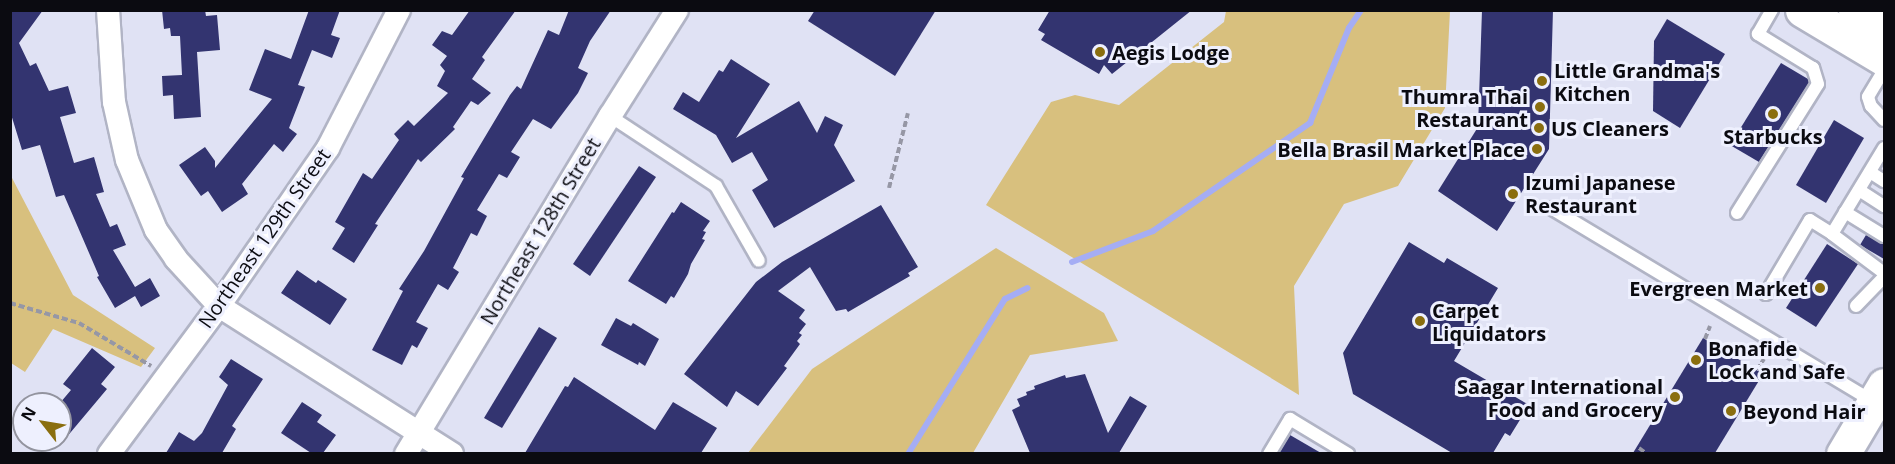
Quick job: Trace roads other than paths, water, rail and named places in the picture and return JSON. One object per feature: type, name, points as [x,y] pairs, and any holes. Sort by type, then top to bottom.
[{"type":"street","points":[[108,10],[114,102],[127,160],[156,230],[176,259],[219,306],[453,453]]},
{"type":"street","name":"Northeast 129th Street","points":[[109,453],[219,306],[328,148],[399,10]]},
{"type":"street","name":"Northeast 128th Street","points":[[406,453],[610,116],[677,10]]},
{"type":"street","points":[[1802,10],[1884,59]]},
{"type":"street","points":[[1855,10],[1884,28]]},
{"type":"street","points":[[1843,453],[1879,393]]},
{"type":"lane","points":[[1737,213],[1818,84],[1813,68],[1758,34],[1772,10]]},
{"type":"lane","points":[[1884,70],[1868,97],[1871,106],[1884,120]]},
{"type":"lane","points":[[610,116],[716,186],[759,261]]},
{"type":"lane","points":[[1832,234],[1884,152]]},
{"type":"lane","points":[[1870,172],[1884,181]]},
{"type":"lane","points":[[1859,190],[1884,206]]},
{"type":"lane","points":[[1551,208],[1879,393]]},
{"type":"lane","points":[[1845,212],[1884,236]]},
{"type":"lane","points":[[1766,294],[1810,220],[1832,234],[1884,275],[1856,306]]},
{"type":"lane","points":[[1269,453],[1290,419],[1348,453]]},
{"type":"waterway","points":[[1072,262],[1153,231],[1310,123],[1349,28],[1361,10]]},
{"type":"waterway","points":[[908,454],[1005,299],[1028,288]]},
{"type":"place","name":"Aegis Lodge","points":[[1100,52]]},
{"type":"place","name":"Little Grandma's Kitchen","points":[[1542,81]]},
{"type":"place","name":"Thumra Thai Restaurant","points":[[1540,107]]},
{"type":"place","name":"Starbucks","points":[[1773,114]]},
{"type":"place","name":"US Cleaners","points":[[1539,128]]},
{"type":"place","name":"Bella Brasil Market Place","points":[[1537,149]]},
{"type":"place","name":"Izumi Japanese Restaurant","points":[[1513,194]]},
{"type":"place","name":"Evergreen Market","points":[[1820,288]]},
{"type":"place","name":"Carpet Liquidators","points":[[1420,321]]},
{"type":"place","name":"Bonafide Lock and Safe","points":[[1696,360]]},
{"type":"place","name":"Saagar International Food and Grocery","points":[[1675,397]]},
{"type":"place","name":"Beyond Hair","points":[[1731,411]]}]
